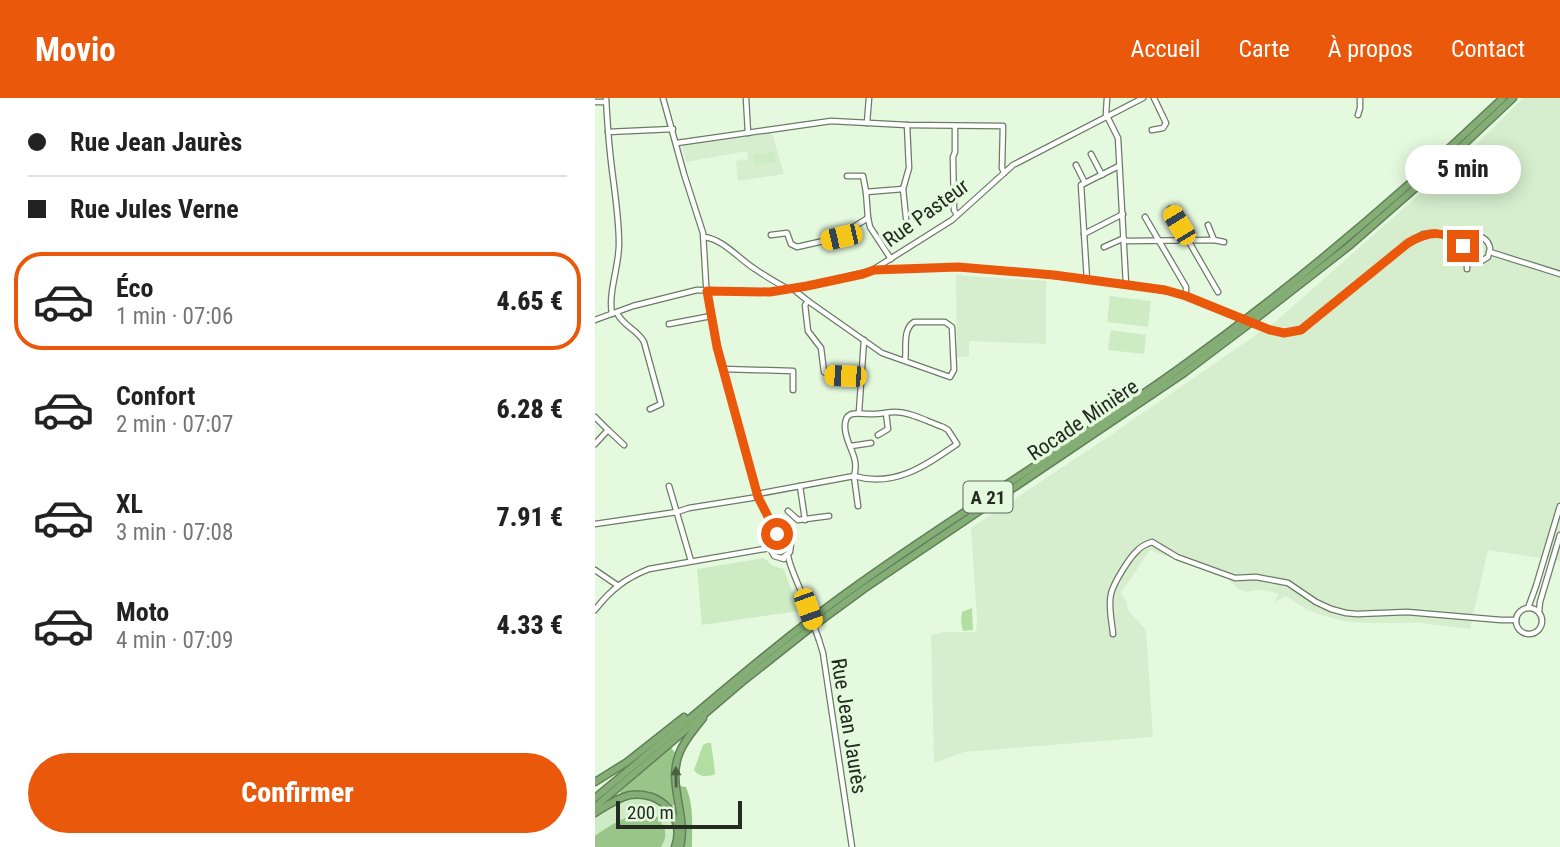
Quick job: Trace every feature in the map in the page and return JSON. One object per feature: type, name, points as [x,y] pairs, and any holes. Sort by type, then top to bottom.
[{"type":"highway","name":"Rocade Minière","points":[[595,807],[599,798],[777,645],[859,584],[1181,367],[1290,285],[1397,196],[1503,98]]},
{"type":"highway","name":"Rocade Minière","points":[[708,706],[865,588],[1174,380],[1249,324],[1359,237],[1513,98]]},
{"type":"highway","points":[[595,782],[641,752],[702,702],[708,706],[688,736],[676,764],[675,777],[683,824],[678,847]]},
{"type":"highway","points":[[595,813],[629,795],[642,794],[652,797],[661,801],[671,811],[676,822],[678,847]]},
{"type":"street","points":[[663,98],[704,237],[711,316],[758,495],[774,531],[786,537],[791,544],[788,555],[782,558],[774,556],[770,548],[774,531]]},
{"type":"street","points":[[746,98],[748,133]]},
{"type":"street","points":[[867,123],[869,98]]},
{"type":"street","points":[[1107,98],[1107,117],[1117,135],[1126,284]]},
{"type":"street","name":"Rue Pasteur","points":[[595,320],[633,306],[691,292],[791,289],[874,270],[957,215],[1013,165],[1143,98]]},
{"type":"street","points":[[1152,130],[1163,128],[1166,123],[1154,98]]},
{"type":"street","points":[[1358,115],[1360,98]]},
{"type":"street","points":[[595,102],[606,100],[619,219],[618,264],[611,307],[620,320],[639,334],[644,342],[661,404],[650,409]]},
{"type":"street","points":[[677,143],[831,121],[1003,126],[1004,173]]},
{"type":"street","points":[[906,218],[903,189],[909,169],[907,125]]},
{"type":"street","points":[[955,126],[954,210],[957,215]]},
{"type":"street","points":[[608,132],[673,129]]},
{"type":"street","points":[[1003,153],[1013,165]]},
{"type":"street","points":[[1091,154],[1102,175]]},
{"type":"street","points":[[1076,165],[1085,183]]},
{"type":"street","points":[[1087,279],[1081,185],[1119,165]]},
{"type":"street","points":[[847,176],[863,176],[870,227],[894,269]]},
{"type":"street","points":[[866,192],[903,189]]},
{"type":"street","points":[[1170,209],[1218,292]]},
{"type":"street","points":[[1084,234],[1123,214]]},
{"type":"street","points":[[1145,217],[1186,287],[1186,296]]},
{"type":"street","points":[[771,235],[787,233],[792,246],[797,247],[841,237],[868,218]]},
{"type":"street","points":[[1208,225],[1214,240]]},
{"type":"street","points":[[874,270],[972,268],[1126,284],[1186,296],[1270,330],[1284,333],[1301,330],[1408,243],[1423,234],[1441,234],[1466,239],[1473,236],[1482,237],[1489,243],[1490,252],[1484,260],[1475,262],[1467,270],[1463,246],[1453,237]]},
{"type":"street","points":[[704,237],[709,237],[755,269],[791,289],[882,353],[950,377],[954,370],[953,329],[949,323],[909,324],[905,361]]},
{"type":"street","points":[[1104,247],[1122,239],[1224,242]]},
{"type":"street","points":[[1463,246],[1466,239]]},
{"type":"street","points":[[1490,252],[1560,274]]},
{"type":"street","points":[[1467,258],[1475,262]]},
{"type":"street","points":[[890,260],[902,268]]},
{"type":"street","points":[[808,301],[805,305],[808,331],[821,348],[824,372],[829,375],[861,376]]},
{"type":"street","points":[[669,324],[711,316]]},
{"type":"street","points":[[859,412],[864,340]]},
{"type":"street","points":[[723,369],[793,371],[793,390]]},
{"type":"street","points":[[595,524],[677,512],[854,476],[875,480],[906,474],[924,466],[957,444],[948,430],[904,413],[859,412],[851,415],[846,421],[847,439],[855,463],[854,476],[858,506]]},
{"type":"street","points":[[878,435],[888,429],[886,413]]},
{"type":"street","points":[[595,417],[624,445]]},
{"type":"street","points":[[595,444],[608,429]]},
{"type":"street","points":[[851,446],[871,443]]},
{"type":"street","points":[[669,486],[691,561]]},
{"type":"street","points":[[800,486],[806,520]]},
{"type":"street","points":[[1528,608],[1560,506]]},
{"type":"street","points":[[788,511],[796,519],[829,516]]},
{"type":"street","points":[[1539,612],[1560,535]]},
{"type":"street","points":[[773,539],[780,536]]},
{"type":"street","points":[[1113,634],[1110,596],[1113,588],[1139,548],[1152,542],[1177,558],[1235,578],[1261,578],[1288,583],[1331,609],[1357,614],[1407,612],[1516,620]]},
{"type":"street","points":[[595,610],[618,585],[649,569],[770,548]]},
{"type":"street","name":"Rue Jean Jaurès","points":[[788,555],[823,653],[852,847]]},
{"type":"street","name":"Rue Jean Jaurès","points":[[782,558],[789,564]]},
{"type":"street","points":[[595,570],[618,585]]},
{"type":"street","points":[[1533,607],[1539,612],[1543,619],[1542,625],[1535,633],[1520,630],[1516,620],[1520,612],[1533,607]]},
{"type":"shaded area","points":[[1523,98],[1560,98],[1560,561],[1488,550],[1470,629],[1420,623],[1342,621],[1306,609],[1286,596],[1275,602],[1278,593],[1258,590],[1247,592],[1237,588],[1228,579],[1150,550],[1121,593],[1128,610],[1146,630],[1153,737],[964,752],[934,763],[931,635],[944,632],[976,632],[971,528],[1275,322],[1482,139]]},
{"type":"shaded area","points":[[772,133],[784,174],[738,181],[736,161],[748,159],[747,151],[686,162],[682,146]]},
{"type":"shaded area","points":[[774,152],[776,162],[755,165],[753,155]]},
{"type":"shaded area","points":[[956,275],[1046,281],[1046,344],[969,341],[969,357],[957,357]]},
{"type":"shaded area","points":[[1110,296],[1151,301],[1148,327],[1107,322]]},
{"type":"shaded area","points":[[1111,330],[1146,335],[1144,354],[1108,350]]},
{"type":"shaded area","points":[[780,539],[786,541],[786,553],[780,555],[774,553],[772,547],[774,541]]},
{"type":"shaded area","points":[[764,558],[773,566],[784,569],[799,611],[702,625],[697,569]]},
{"type":"shaded area","points":[[972,608],[973,630],[963,631],[962,612]]},
{"type":"shaded area","points":[[711,743],[715,772],[714,775],[703,776],[694,770],[703,745]]},
{"type":"shaded area","points":[[671,747],[675,753],[672,778],[675,804],[672,806],[649,792],[620,792]]},
{"type":"shaded area","points":[[679,786],[686,787],[690,801],[692,847],[683,847],[685,824]]},
{"type":"shaded area","points":[[638,798],[663,806],[672,816],[676,829],[673,847],[595,847],[595,818],[615,805]]},
{"type":"shaded area","points":[[641,811],[658,817],[663,825],[665,835],[661,847],[595,847],[595,836]]},
{"type":"route","points":[[777,534],[758,497],[717,347],[707,291],[770,292],[874,270],[958,267],[1054,275],[1177,293],[1284,333],[1301,330],[1408,243],[1423,234],[1453,237],[1463,246]]}]
